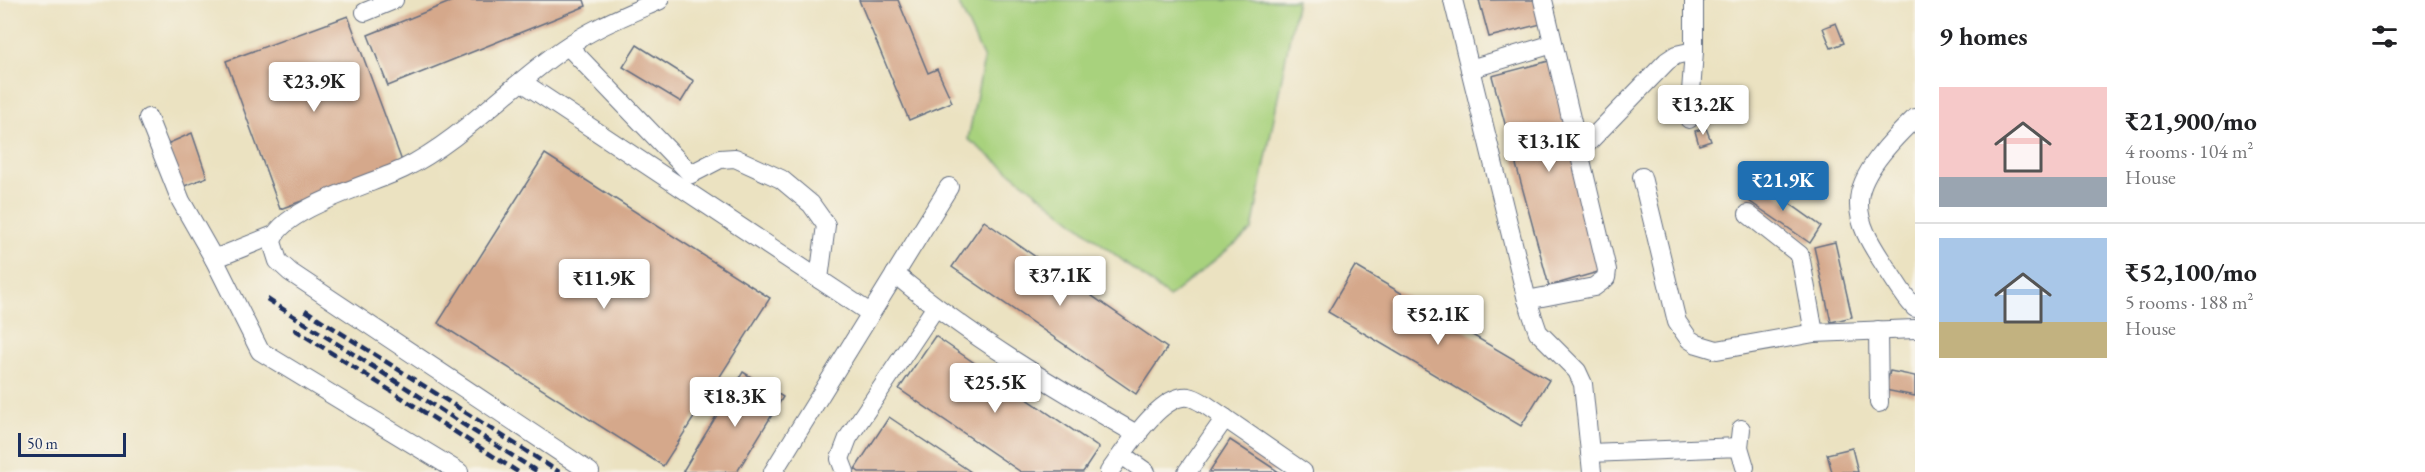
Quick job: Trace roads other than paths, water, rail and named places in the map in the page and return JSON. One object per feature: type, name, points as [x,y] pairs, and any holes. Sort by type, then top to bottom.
[{"type":"lane","points":[[365,12],[394,0]]},
{"type":"lane","points":[[214,260],[274,235],[285,222],[312,206],[377,181],[406,167],[440,145],[568,46],[631,6],[660,0]]},
{"type":"lane","points":[[1453,0],[1527,300],[1538,332],[1577,371],[1583,384],[1592,472]]},
{"type":"lane","points":[[1527,300],[1594,287],[1606,278],[1607,270],[1543,0]]},
{"type":"lane","points":[[1689,119],[1694,51],[1694,0]]},
{"type":"lane","points":[[1470,69],[1553,44]]},
{"type":"lane","points":[[568,46],[691,174],[720,159],[735,158],[781,179],[811,204],[826,225],[819,279]]},
{"type":"lane","points":[[1579,152],[1667,61],[1676,55],[1694,51]]},
{"type":"lane","points":[[522,82],[870,313]]},
{"type":"lane","points":[[148,118],[181,201],[260,351],[459,472]]},
{"type":"lane","points":[[1915,118],[1877,161],[1863,187],[1859,202],[1863,225],[1874,250],[1915,308]]},
{"type":"lane","points":[[1642,177],[1677,322],[1689,339],[1706,348],[1717,350],[1814,333],[1915,329]]},
{"type":"lane","points":[[773,472],[949,187]]},
{"type":"lane","points":[[1748,214],[1800,255],[1814,333]]},
{"type":"lane","points":[[274,235],[272,249],[278,261],[290,272],[590,472]]},
{"type":"lane","points":[[895,274],[935,308],[1045,381],[1138,435]]},
{"type":"lane","points":[[845,472],[840,459],[848,438],[935,308]]},
{"type":"lane","points":[[1878,330],[1879,403]]},
{"type":"lane","points":[[1109,472],[1155,413],[1166,403],[1177,398],[1190,397],[1225,418],[1303,472]]},
{"type":"lane","points":[[1187,472],[1225,418]]},
{"type":"lane","points":[[1590,453],[1740,438],[1745,467]]},
{"type":"lane","points":[[1122,455],[1146,472]]},
{"type":"railway","points":[[267,299],[538,472]]},
{"type":"railway","points":[[305,310],[559,472]]},
{"type":"railway","points":[[294,329],[518,472]]}]
